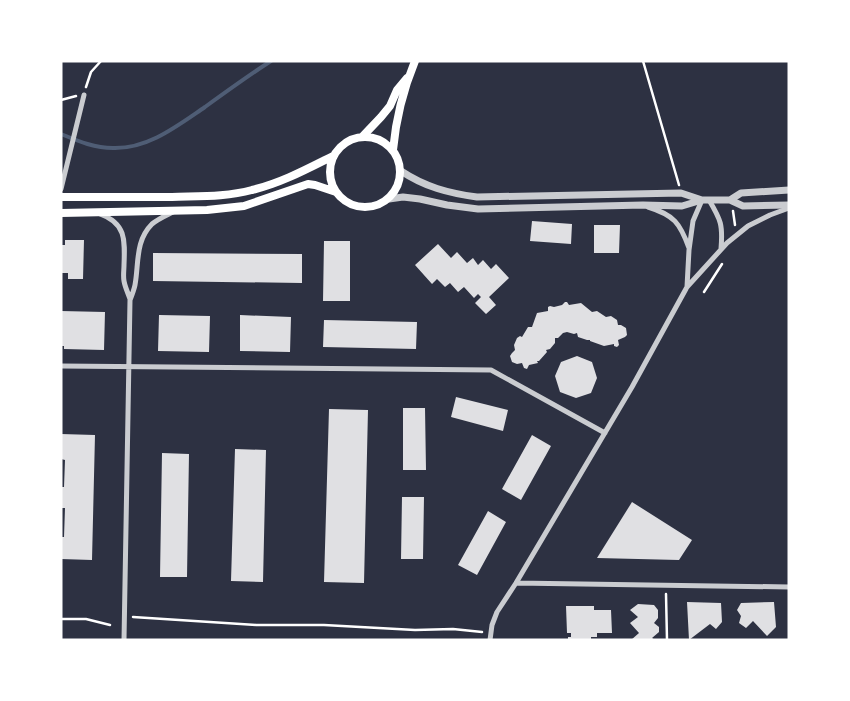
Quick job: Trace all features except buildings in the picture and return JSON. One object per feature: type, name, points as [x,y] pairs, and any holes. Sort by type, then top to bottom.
[{"type":"main road","points":[[392,150],[399,107],[415,61]]},
{"type":"main road","points":[[362,137],[386,112],[397,90],[410,74]]},
{"type":"main road","points":[[362,137],[375,138],[382,141],[392,150],[398,158],[401,176],[394,194],[389,199],[369,208],[350,205],[342,200],[331,184],[330,175],[330,165],[338,149],[353,139],[362,137]]},
{"type":"main road","points":[[61,197],[221,196],[270,185],[292,177],[333,156]]},
{"type":"main road","points":[[61,213],[207,210],[244,206],[308,184],[336,192]]},
{"type":"street","points":[[61,189],[84,95]]},
{"type":"street","points":[[400,171],[414,180],[425,184],[456,194],[477,198],[681,194],[705,200],[730,200],[743,206],[789,206]]},
{"type":"street","points":[[730,200],[741,193],[789,190]]},
{"type":"street","points":[[389,199],[403,197],[478,209],[643,205],[682,206],[705,200]]},
{"type":"street","points":[[705,200],[719,216],[723,232],[721,250]]},
{"type":"street","points":[[687,287],[693,221],[705,200]]},
{"type":"street","points":[[643,205],[663,211],[677,222],[690,250]]},
{"type":"street","points":[[490,640],[497,612],[632,387],[687,287],[727,243],[748,226],[789,206]]},
{"type":"street","points":[[124,640],[130,300],[135,284],[137,258],[145,232],[151,225],[174,211]]},
{"type":"street","points":[[92,212],[108,217],[120,227],[124,244],[124,280],[130,300]]},
{"type":"street","points":[[61,366],[491,370],[605,432]]},
{"type":"street","points":[[516,583],[789,587]]},
{"type":"path","points":[[61,100],[84,95],[91,72],[102,61]]},
{"type":"path","points":[[643,61],[681,194]]},
{"type":"path","points":[[666,585],[667,640]]},
{"type":"path","points":[[125,617],[256,625],[324,625],[415,630],[453,629],[491,633]]},
{"type":"path","points":[[61,619],[86,619],[110,625]]},
{"type":"waterway","points":[[61,134],[99,147],[113,148],[138,145],[173,129],[271,61]]}]
